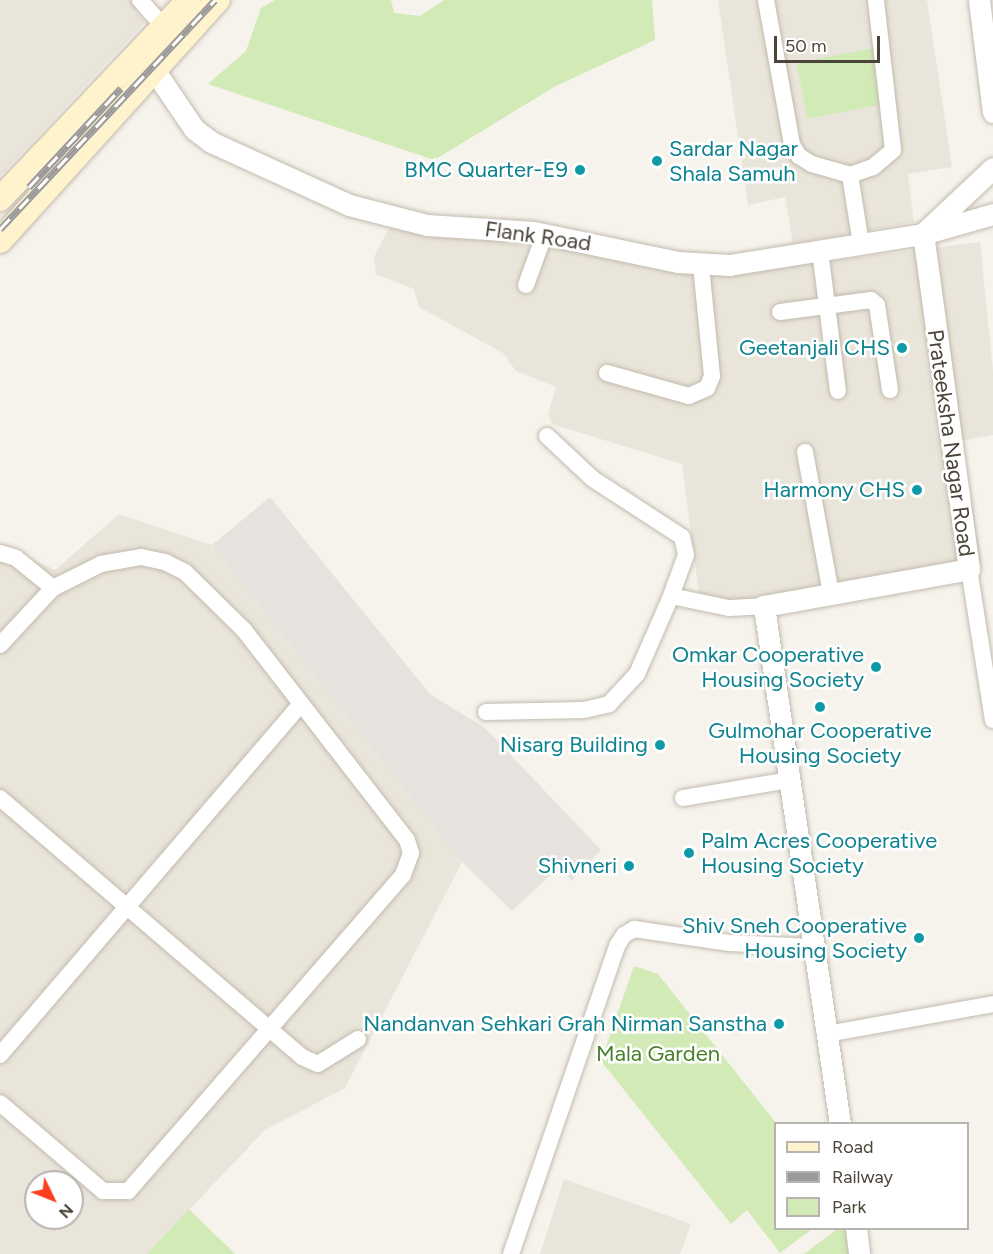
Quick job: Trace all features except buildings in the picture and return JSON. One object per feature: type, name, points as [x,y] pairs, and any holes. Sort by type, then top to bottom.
[{"type":"main road","points":[[0,199],[162,24],[189,0]]},
{"type":"main road","points":[[0,241],[180,45],[218,0]]},
{"type":"street","points":[[140,0],[180,45]]},
{"type":"street","points":[[766,0],[792,145],[800,156],[812,164],[850,175],[873,168],[893,150],[876,0]]},
{"type":"street","points":[[979,0],[990,57],[993,112]]},
{"type":"street","name":"Flank Road","points":[[138,50],[157,70],[194,129],[211,142],[349,205],[427,225],[545,233],[701,265],[729,265],[923,234],[993,214]]},
{"type":"street","points":[[923,234],[993,168]]},
{"type":"street","points":[[850,175],[861,244]]},
{"type":"street","points":[[967,192],[993,214]]},
{"type":"street","points":[[526,285],[545,233]]},
{"type":"street","name":"Prateeksha Nagar Road","points":[[764,606],[969,569],[923,234]]},
{"type":"street","points":[[820,251],[838,391]]},
{"type":"street","points":[[607,373],[689,396],[707,388],[712,376],[701,265]]},
{"type":"street","points":[[780,312],[865,299],[877,305],[890,390]]},
{"type":"street","points":[[486,712],[584,710],[609,704],[637,675],[686,555],[682,537],[593,479],[547,436]]},
{"type":"street","points":[[805,452],[831,594]]},
{"type":"street","points":[[0,553],[16,558],[53,588]]},
{"type":"street","points":[[0,645],[53,588],[101,564],[124,558],[165,562],[185,572],[244,630],[407,840],[411,853],[403,876],[268,1027],[128,1191],[103,1191],[0,1103]]},
{"type":"street","points":[[969,569],[993,720]]},
{"type":"street","points":[[671,596],[729,608],[764,606],[812,947],[840,1122]]},
{"type":"street","points":[[0,1055],[300,705]]},
{"type":"street","points":[[683,798],[789,780]]},
{"type":"street","points":[[0,798],[303,1057],[318,1064],[358,1039]]},
{"type":"street","points":[[511,1254],[624,935],[634,929],[730,943],[812,947]]},
{"type":"street","points":[[827,1034],[993,1004]]},
{"type":"street","points":[[856,1230],[860,1254]]},
{"type":"shaded area","points":[[0,0],[145,0],[135,11],[145,22],[0,176]]},
{"type":"shaded area","points":[[718,0],[927,0],[952,167],[908,174],[914,222],[793,244],[785,197],[748,205]]},
{"type":"shaded area","points":[[389,228],[527,236],[711,276],[980,242],[993,371],[993,435],[960,441],[983,564],[725,603],[699,595],[682,464],[552,424],[548,414],[556,387],[516,371],[503,353],[419,307],[414,289],[376,274],[374,257]]},
{"type":"shaded area","points":[[270,497],[430,694],[485,728],[601,850],[572,881],[559,867],[512,911],[462,862],[212,545]]},
{"type":"shaded area","points":[[119,514],[212,545],[462,862],[345,1088],[265,1130],[147,1254],[0,1254],[0,544],[55,570]]},
{"type":"shaded area","points":[[564,1179],[691,1224],[680,1254],[540,1254]]},
{"type":"green space","points":[[275,0],[391,0],[394,13],[420,16],[444,0],[652,0],[655,40],[556,86],[434,160],[208,84],[246,51],[261,8]]},
{"type":"green space","points":[[873,48],[884,104],[807,119],[796,63]]},
{"type":"green space","name":"Mala Garden","points":[[634,966],[658,974],[775,1122],[774,1230],[811,1230],[780,1253],[747,1210],[731,1224],[601,1061]]},
{"type":"green space","points":[[189,1209],[235,1254],[147,1254]]},
{"type":"green space","points":[[836,1230],[860,1230],[862,1254],[804,1254]]},
{"type":"railway","points":[[0,229],[215,0]]},
{"type":"railway","points":[[29,187],[121,88]]},
{"type":"place","name":"Sardar Nagar Shala Samuh","points":[[657,161]]},
{"type":"place","name":"BMC Quarter-E9","points":[[580,170]]},
{"type":"place","name":"Geetanjali CHS","points":[[902,348]]},
{"type":"place","name":"Harmony CHS","points":[[917,490]]},
{"type":"place","name":"Omkar Cooperative Housing Society","points":[[876,667]]},
{"type":"place","name":"Gulmohar Cooperative Housing Society","points":[[820,707]]},
{"type":"place","name":"Nisarg Building","points":[[660,745]]},
{"type":"place","name":"Palm Acres Cooperative Housing Society","points":[[689,853]]},
{"type":"place","name":"Shivneri","points":[[629,866]]},
{"type":"place","name":"Shiv Sneh Cooperative Housing Society","points":[[919,938]]},
{"type":"place","name":"Nandanvan Sehkari Grah Nirman Sanstha","points":[[779,1024]]}]
